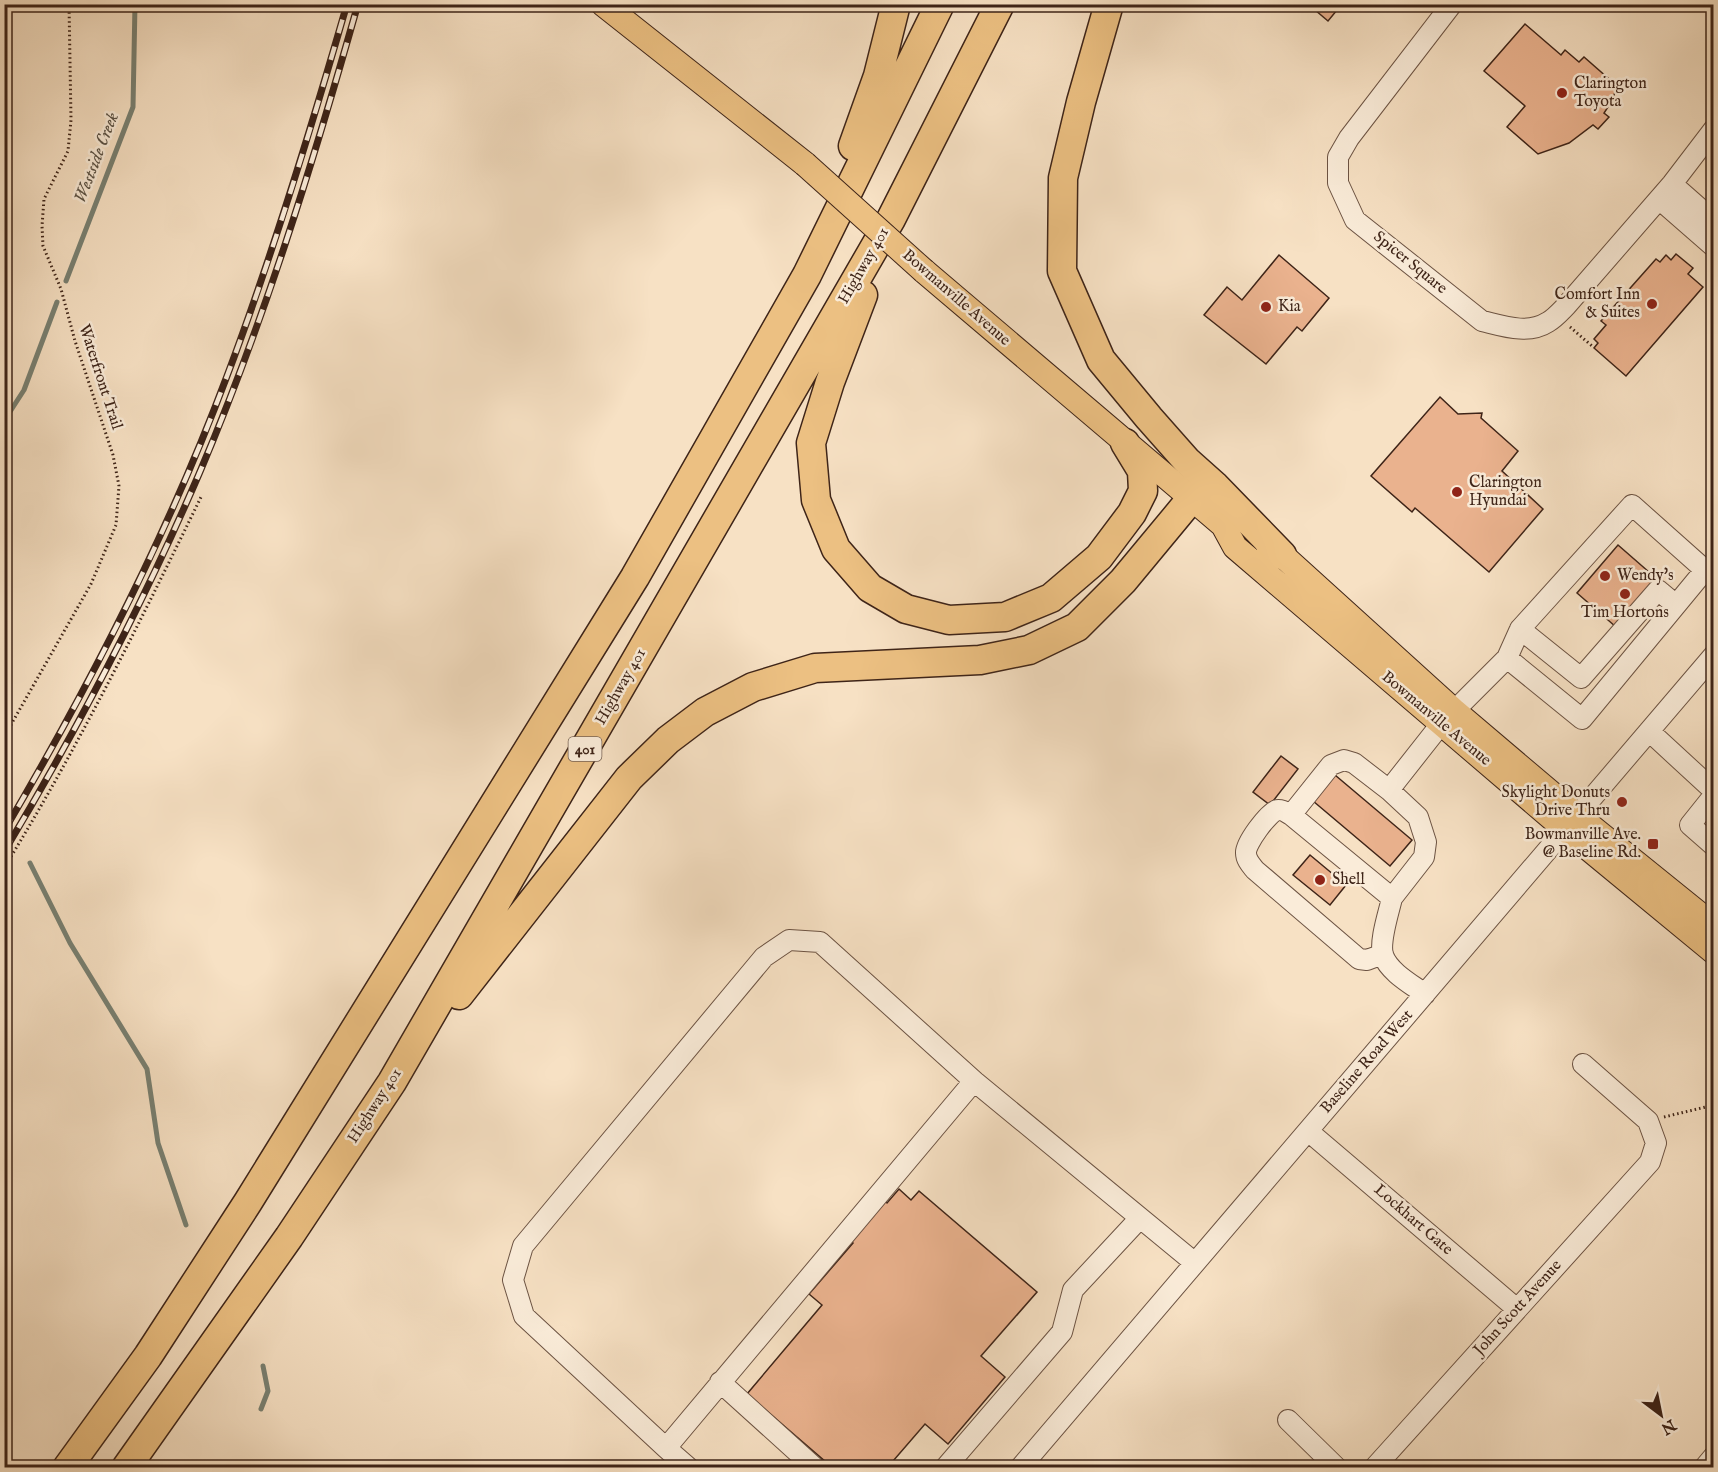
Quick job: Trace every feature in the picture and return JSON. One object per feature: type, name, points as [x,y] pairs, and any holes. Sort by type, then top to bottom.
[{"type":"highway","points":[[807,275],[878,76],[896,4]]},
{"type":"highway","points":[[67,1467],[148,1356],[248,1202],[635,577],[807,275],[940,4]]},
{"type":"highway","name":"Highway 401","points":[[126,1467],[289,1237],[392,1082],[891,219],[1000,4]]},
{"type":"highway","points":[[1109,4],[1081,102],[1063,178],[1062,270],[1101,360],[1149,418],[1282,555]]},
{"type":"highway","points":[[891,219],[830,382],[811,443],[816,500],[836,549],[870,588],[906,609],[949,620],[1005,617],[1051,598],[1100,556],[1132,513],[1143,491],[1142,471],[1125,443]]},
{"type":"highway","points":[[392,1082],[629,778],[668,740],[705,712],[753,687],[815,668],[980,660],[1029,650],[1077,627],[1124,581],[1191,499]]},
{"type":"main road","name":"Bowmanville Avenue","points":[[603,4],[805,164],[924,271],[1223,525],[1235,547],[1447,717],[1572,823],[1713,952]]},
{"type":"main road","name":"Bowmanville Avenue","points":[[1223,525],[1249,531],[1282,555],[1447,717]]},
{"type":"main road","name":"Bowmanville Avenue","points":[[1572,823],[1713,926]]},
{"type":"street","name":"Spicer Square","points":[[1452,4],[1350,138],[1338,157],[1338,183],[1355,220],[1482,321],[1508,327],[1532,329],[1548,322],[1566,306],[1665,192],[1713,129]]},
{"type":"street","points":[[1665,192],[1713,221]]},
{"type":"street","points":[[1665,192],[1713,247]]},
{"type":"street","points":[[1389,790],[1447,717],[1507,658],[1520,629],[1632,505],[1709,574],[1676,605],[1582,719],[1507,658]]},
{"type":"street","points":[[1520,629],[1581,678],[1658,590],[1676,605]]},
{"type":"street","name":"Baseline Road West","points":[[1020,1467],[1572,823],[1713,655]]},
{"type":"street","points":[[1649,731],[1710,804],[1690,825],[1713,846]]},
{"type":"street","points":[[1291,815],[1331,765],[1344,760],[1354,763],[1389,790],[1418,817],[1426,842],[1424,857],[1392,897],[1384,934],[1383,954],[1391,968],[1425,994]]},
{"type":"street","points":[[1383,954],[1367,960],[1359,959],[1255,870],[1247,860],[1245,851],[1248,842],[1272,814],[1278,810],[1284,810],[1392,897]]},
{"type":"street","points":[[689,1467],[524,1316],[513,1280],[523,1246],[764,957],[789,940],[819,942],[974,1081],[1195,1263]]},
{"type":"street","points":[[1582,1064],[1648,1121]]},
{"type":"street","points":[[666,1448],[974,1081]]},
{"type":"street","name":"John Scott Avenue","points":[[1374,1467],[1650,1162],[1656,1143],[1648,1121]]},
{"type":"street","name":"Lockhart Gate","points":[[1308,1131],[1517,1309]]},
{"type":"street","points":[[945,1467],[1062,1332],[1073,1290],[1140,1218]]},
{"type":"street","points":[[720,1383],[815,1467]]},
{"type":"street","points":[[1288,1420],[1337,1467]]},
{"type":"street","points":[[1704,1467],[1713,1456]]},
{"type":"path","name":"Waterfront Trail","points":[[4,737],[92,584],[116,525],[117,515],[119,486],[113,455],[75,340],[61,289],[43,246],[44,199],[68,151],[71,120],[69,4]]},
{"type":"path","points":[[1570,327],[1592,346]]},
{"type":"path","points":[[4,868],[80,737],[132,639],[202,495]]},
{"type":"path","points":[[1648,1121],[1713,1105]]},
{"type":"building","points":[[1308,4],[1342,4],[1328,21]]},
{"type":"building","name":"Clarington Toyota","points":[[1525,24],[1561,55],[1565,50],[1579,62],[1584,57],[1617,86],[1612,101],[1604,113],[1609,117],[1598,129],[1593,125],[1569,143],[1538,154],[1507,127],[1525,106],[1484,71]]},
{"type":"building","name":"Comfort Inn & Suites","points":[[1676,254],[1693,268],[1688,274],[1703,287],[1626,376],[1594,348],[1598,343],[1594,339],[1606,325],[1601,321],[1656,259],[1660,262],[1666,255],[1671,260]]},
{"type":"building","name":"Kia","points":[[1279,255],[1329,298],[1302,331],[1297,327],[1266,364],[1204,315],[1227,287],[1242,300]]},
{"type":"building","name":"Clarington Hyundai","points":[[1440,397],[1458,414],[1482,413],[1481,418],[1518,451],[1502,471],[1543,509],[1489,572],[1415,508],[1412,512],[1371,476]]},
{"type":"building","points":[[1618,545],[1657,579],[1616,627],[1577,593]]},
{"type":"building","points":[[1281,756],[1298,769],[1270,805],[1253,792]]},
{"type":"building","points":[[1335,775],[1412,840],[1390,866],[1313,801]]},
{"type":"building","name":"Shell","points":[[1310,855],[1346,885],[1330,905],[1293,875]]},
{"type":"building","points":[[899,1189],[911,1200],[919,1191],[1037,1292],[981,1356],[1005,1377],[948,1444],[925,1424],[887,1468],[833,1468],[747,1394],[822,1305],[809,1294],[885,1201],[887,1203]]},
{"type":"waterway","name":"Westside Creek","points":[[66,281],[133,107],[135,4]]},
{"type":"waterway","name":"Westside Creek","points":[[4,421],[24,390],[57,302]]},
{"type":"waterway","points":[[30,863],[70,943],[147,1069],[158,1143],[186,1225]]},
{"type":"waterway","points":[[261,1409],[268,1391],[263,1366]]},
{"type":"railway","points":[[4,831],[67,721],[126,608],[204,435],[276,238],[347,4]]},
{"type":"railway","points":[[4,852],[57,760],[132,619],[178,523],[223,417],[286,242],[358,4]]},
{"type":"place","name":"Clarington Toyota","points":[[1562,93]]},
{"type":"place","name":"Comfort Inn & Suites","points":[[1652,304]]},
{"type":"place","name":"Kia","points":[[1266,307]]},
{"type":"place","name":"Clarington Hyundai","points":[[1457,492]]},
{"type":"place","name":"Wendy's","points":[[1605,576]]},
{"type":"place","name":"Tim Hortons","points":[[1625,594]]},
{"type":"place","name":"Skylight Donuts Drive Thru","points":[[1622,802]]},
{"type":"place","name":"Bowmanville Ave. @ Baseline Rd.","points":[[1653,844]]},
{"type":"place","name":"Shell","points":[[1320,880]]}]
